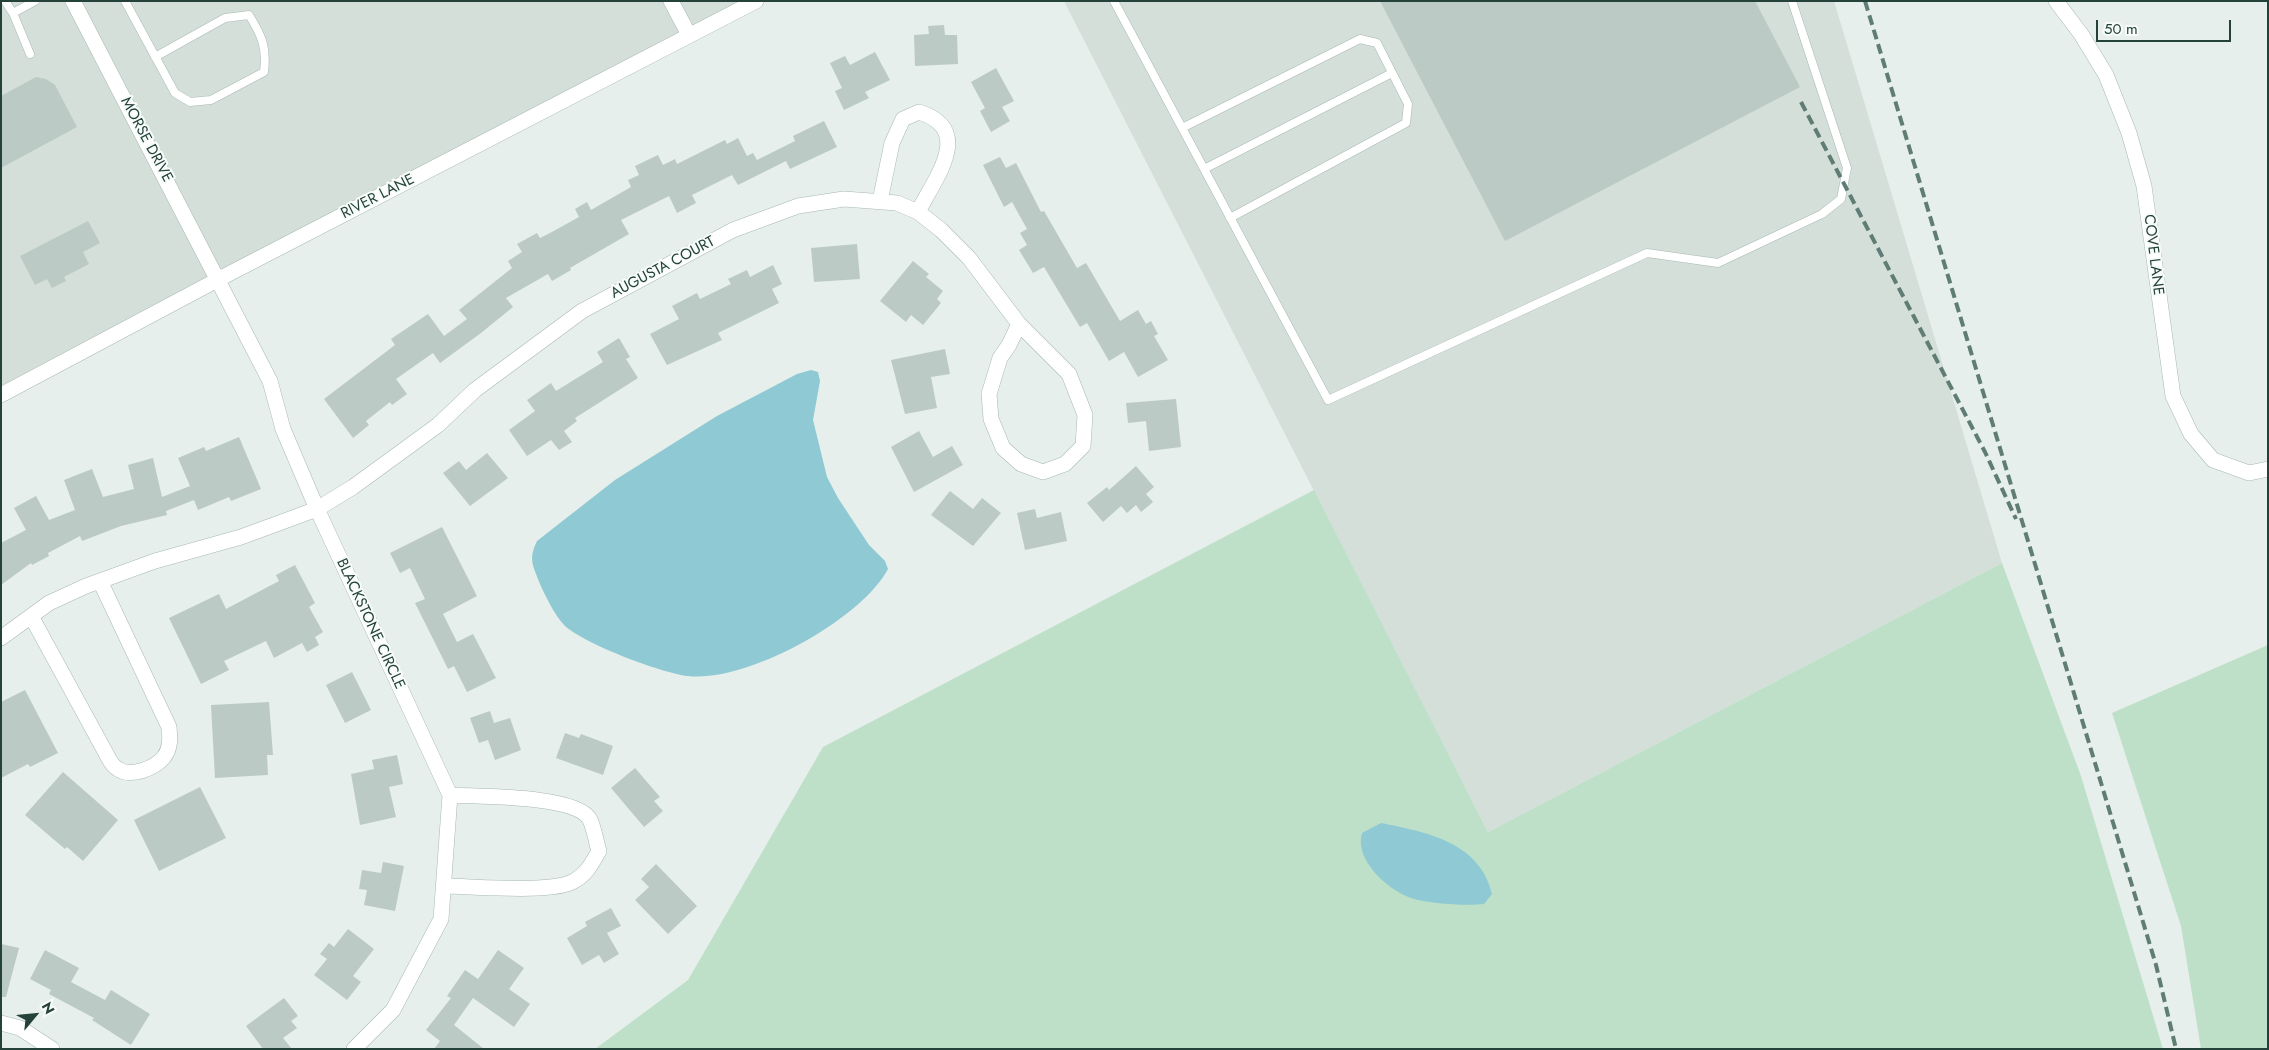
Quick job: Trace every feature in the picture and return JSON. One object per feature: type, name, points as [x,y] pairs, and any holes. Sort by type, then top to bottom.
[{"type":"street","name":"MORSE DRIVE","points":[[72,1],[219,279],[270,381],[283,429],[317,509]]},
{"type":"street","points":[[671,1],[689,35]]},
{"type":"street","name":"RIVER LANE","points":[[1,395],[219,279],[756,1]]},
{"type":"street","name":"COVE LANE","points":[[2056,1],[2081,34],[2106,76],[2129,133],[2144,186],[2173,396],[2191,434],[2213,460],[2248,473],[2268,469]]},
{"type":"street","points":[[880,202],[892,143],[903,119],[919,112],[934,117],[947,132],[948,153],[918,212]]},
{"type":"street","name":"AUGUSTA COURT","points":[[317,509],[353,487],[438,425],[475,390],[582,311],[733,230],[798,206],[844,199],[897,203],[918,212],[942,230],[969,258],[1019,324],[1069,374],[1085,415],[1084,446],[1065,464],[1043,472],[1021,464],[1003,448],[990,419],[989,394],[1000,358],[1010,344],[1019,324]]},
{"type":"street","points":[[1,638],[49,603],[100,581],[155,561],[241,537],[317,509]]},
{"type":"street","name":"BLACKSTONE CIRCLE","points":[[317,509],[450,795],[441,919],[394,1010],[354,1049]]},
{"type":"street","points":[[31,616],[108,757],[118,770],[134,773],[151,767],[164,757],[170,742],[169,727],[100,581]]},
{"type":"street","points":[[443,886],[548,887],[574,882],[588,870],[599,851],[589,818],[578,809],[556,801],[450,795]]},
{"type":"street","points":[[1,1023],[20,1028],[46,1047]]},
{"type":"lane","points":[[5,1],[13,13],[30,54]]},
{"type":"lane","points":[[13,13],[34,1]]},
{"type":"lane","points":[[126,1],[155,57],[175,93],[190,102],[211,100],[264,72],[266,53],[260,32],[249,15],[225,18],[155,57]]},
{"type":"lane","points":[[1114,1],[1328,400],[1647,253],[1718,263],[1822,214],[1841,199],[1847,168],[1792,1]]},
{"type":"lane","points":[[1182,128],[1360,39],[1377,44],[1408,104],[1406,123],[1230,218]]},
{"type":"lane","points":[[1204,169],[1392,73]]},
{"type":"shaded area","points":[[1,1],[756,1],[1,395]]},
{"type":"shaded area","points":[[1064,1],[1834,1],[2002,563],[1488,832]]},
{"type":"green space","points":[[1314,490],[1488,832],[2002,563],[2081,776],[2163,1049],[595,1049],[688,980],[823,747]]},
{"type":"green space","points":[[2268,645],[2268,1049],[2201,1049],[2181,926],[2112,713]]},
{"type":"water","points":[[811,370],[818,372],[820,381],[813,420],[827,477],[838,498],[869,545],[885,561],[888,569],[874,589],[854,608],[800,644],[770,659],[712,676],[676,674],[642,664],[589,641],[565,626],[548,600],[534,567],[532,558],[537,541],[615,480],[717,416],[797,374]]},
{"type":"water","points":[[1381,823],[1416,831],[1449,842],[1476,862],[1486,876],[1492,894],[1484,904],[1468,905],[1427,902],[1402,894],[1375,873],[1363,853],[1362,833]]},
{"type":"building","points":[[1380,1],[1755,1],[1800,87],[1505,241]]},
{"type":"building","points":[[944,25],[945,35],[957,35],[958,64],[915,66],[914,35],[929,34],[928,26]]},
{"type":"building","points":[[875,52],[890,80],[865,92],[869,98],[844,110],[835,91],[842,88],[830,63],[845,56],[850,65]]},
{"type":"building","points":[[996,68],[1014,101],[1002,107],[1010,121],[991,132],[980,111],[985,108],[971,82]]},
{"type":"building","points":[[36,77],[46,79],[55,85],[77,127],[1,168],[1,96]]},
{"type":"building","points":[[824,121],[837,147],[790,169],[786,161],[738,185],[732,175],[692,195],[696,203],[677,213],[669,196],[621,220],[629,234],[570,268],[571,270],[552,281],[548,274],[506,298],[513,307],[481,333],[440,363],[433,353],[396,379],[407,394],[392,405],[390,402],[366,421],[369,425],[353,438],[324,399],[395,345],[391,339],[428,314],[444,336],[467,319],[459,310],[512,268],[508,261],[522,252],[517,244],[537,233],[540,238],[579,217],[575,209],[587,202],[591,210],[631,187],[628,180],[639,175],[635,166],[658,155],[663,165],[675,159],[677,164],[725,140],[727,144],[738,138],[747,156],[753,153],[757,160],[795,141],[793,136]]},
{"type":"building","points":[[1000,157],[1006,168],[1016,163],[1041,212],[1044,211],[1077,268],[1086,263],[1120,321],[1138,310],[1146,324],[1151,321],[1158,334],[1154,336],[1168,360],[1138,377],[1124,352],[1109,361],[1087,323],[1080,327],[1044,267],[1033,273],[1019,250],[1027,245],[1020,233],[1027,229],[1012,202],[1004,207],[983,165]]},
{"type":"building","points":[[88,221],[100,243],[83,252],[89,264],[64,277],[66,281],[52,288],[47,279],[35,285],[20,256]]},
{"type":"building","points":[[857,244],[860,279],[814,282],[811,248]]},
{"type":"building","points":[[913,261],[929,274],[926,277],[943,291],[937,299],[941,303],[923,325],[911,315],[906,322],[880,301]]},
{"type":"building","points":[[773,265],[782,284],[772,289],[779,303],[718,333],[722,340],[667,365],[650,334],[679,319],[672,306],[697,293],[700,299],[731,284],[728,279],[747,270],[750,277]]},
{"type":"building","points":[[619,338],[630,357],[626,359],[638,378],[575,418],[577,421],[564,431],[572,442],[559,450],[551,440],[527,456],[509,430],[535,411],[527,400],[551,383],[556,391],[603,362],[597,352]]},
{"type":"building","points":[[945,349],[950,374],[931,377],[937,408],[905,414],[891,360]]},
{"type":"building","points":[[1176,399],[1181,447],[1149,451],[1146,421],[1128,423],[1126,403]]},
{"type":"building","points":[[919,431],[933,457],[952,446],[963,465],[914,492],[891,447]]},
{"type":"building","points":[[239,437],[261,489],[231,501],[229,497],[198,510],[194,500],[166,511],[167,515],[121,526],[82,541],[80,536],[48,553],[49,556],[32,565],[31,563],[1,585],[1,543],[26,530],[14,508],[36,496],[49,520],[75,510],[64,480],[92,469],[103,497],[134,489],[128,465],[153,458],[162,497],[190,486],[178,458],[204,447],[206,451]]},
{"type":"building","points":[[487,453],[508,478],[470,506],[443,473],[459,461],[466,470]]},
{"type":"building","points":[[1136,466],[1154,487],[1146,494],[1153,502],[1141,512],[1136,505],[1127,513],[1121,506],[1103,522],[1087,503],[1107,487],[1109,490]]},
{"type":"building","points":[[950,491],[973,509],[982,498],[1001,513],[973,546],[931,515]]},
{"type":"building","points":[[1035,509],[1037,518],[1061,512],[1067,541],[1025,550],[1017,513]]},
{"type":"building","points":[[442,527],[477,596],[443,614],[457,642],[473,634],[496,678],[467,692],[454,666],[448,669],[415,603],[425,599],[410,568],[400,573],[390,553]]},
{"type":"building","points":[[295,565],[315,603],[309,607],[323,632],[315,637],[319,645],[307,652],[302,643],[274,658],[266,641],[224,661],[229,670],[201,684],[169,618],[219,594],[226,609],[279,581],[276,575]]},
{"type":"building","points":[[352,672],[371,710],[345,723],[326,685]]},
{"type":"building","points":[[25,690],[58,753],[30,767],[28,764],[1,778],[1,702]]},
{"type":"building","points":[[269,702],[273,755],[267,755],[268,775],[215,778],[211,705]]},
{"type":"building","points":[[490,711],[494,723],[510,718],[521,750],[495,760],[488,740],[479,743],[470,718]]},
{"type":"building","points":[[565,733],[579,738],[581,734],[613,746],[603,775],[556,758]]},
{"type":"building","points":[[397,755],[403,784],[389,787],[396,817],[360,825],[351,774],[374,769],[372,760]]},
{"type":"building","points":[[635,768],[660,797],[654,801],[663,811],[644,827],[611,788]]},
{"type":"building","points":[[63,772],[118,820],[83,861],[67,847],[65,849],[25,815]]},
{"type":"building","points":[[200,787],[226,838],[159,871],[134,820]]},
{"type":"building","points":[[383,862],[404,866],[395,911],[364,905],[367,890],[359,889],[362,870],[381,873]]},
{"type":"building","points":[[656,864],[697,906],[668,934],[635,900],[649,887],[641,879]]},
{"type":"building","points":[[611,908],[621,926],[607,933],[619,954],[604,963],[599,955],[582,965],[567,938],[587,926],[585,922]]},
{"type":"building","points":[[348,929],[374,949],[353,976],[361,982],[347,1000],[314,975],[327,959],[320,954],[329,943],[334,947]]},
{"type":"building","points":[[1,944],[19,948],[6,997],[1,997]]},
{"type":"building","points":[[45,950],[79,968],[71,982],[105,1000],[111,990],[150,1014],[131,1045],[92,1020],[94,1018],[49,994],[51,990],[30,979]]},
{"type":"building","points":[[498,950],[524,968],[509,989],[530,1004],[514,1027],[473,998],[454,1025],[484,1049],[434,1049],[440,1041],[426,1030],[451,998],[447,996],[465,970],[478,979]]},
{"type":"building","points":[[284,998],[298,1016],[291,1021],[297,1028],[283,1038],[292,1049],[263,1049],[246,1026]]},
{"type":"railway","points":[[1865,1],[2156,965],[2176,1049]]},
{"type":"railway","points":[[1801,102],[1985,452],[2016,519]]}]
